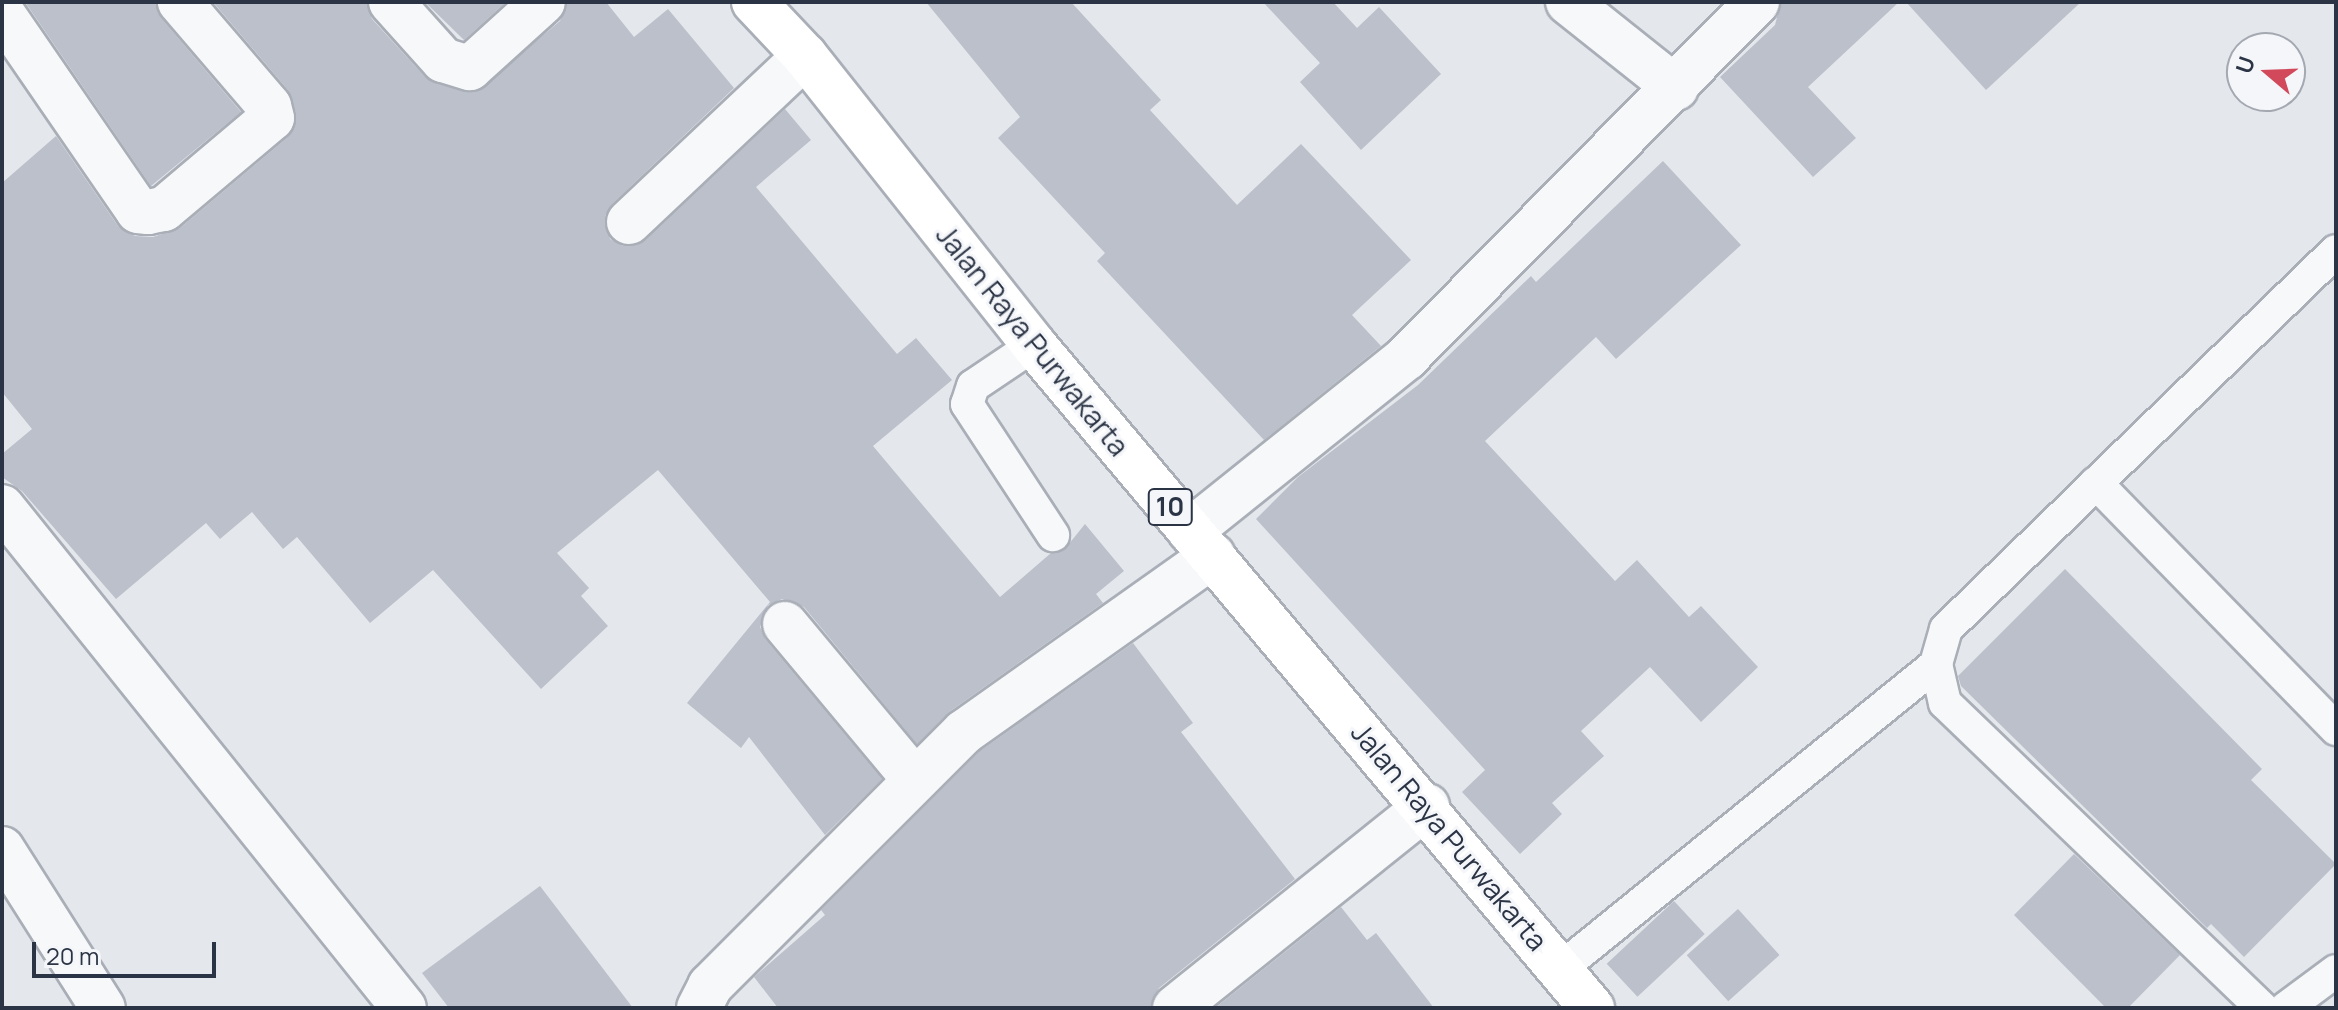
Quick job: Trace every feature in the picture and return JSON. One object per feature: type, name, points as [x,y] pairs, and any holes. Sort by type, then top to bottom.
[{"type":"highway","name":"Jalan Raya Purwakarta","points":[[754,2],[805,56],[1034,345],[1427,806],[1591,1008]]},
{"type":"street","points":[[391,2],[443,60],[470,68],[543,2]]},
{"type":"street","points":[[1568,2],[1676,88]]},
{"type":"street","points":[[699,1008],[710,986],[964,732],[1202,544],[1406,358],[1676,88],[1757,2]]},
{"type":"street","points":[[2,13],[138,211],[148,212],[164,209],[272,118],[269,106],[183,4]]},
{"type":"street","points":[[629,222],[805,56]]},
{"type":"street","points":[[2,507],[404,1008]]},
{"type":"street","points":[[785,624],[915,780]]},
{"type":"street","points":[[1175,1008],[1427,806]]},
{"type":"street","points":[[2,849],[103,1008]]},
{"type":"lane","points":[[2262,1008],[1945,703],[1936,664],[1946,629],[2336,251]]},
{"type":"lane","points":[[1034,345],[973,386],[967,404],[1053,535]]},
{"type":"lane","points":[[2096,483],[2336,729]]},
{"type":"lane","points":[[1560,969],[1936,664]]},
{"type":"lane","points":[[2286,1008],[2336,971]]},
{"type":"building","points":[[25,2],[156,2],[161,18],[241,112],[151,186]]},
{"type":"building","points":[[213,2],[367,2],[372,19],[425,77],[475,92],[560,21],[567,2],[606,2],[634,37],[668,9],[734,88],[612,204],[605,216],[610,239],[623,246],[646,240],[785,109],[811,140],[756,187],[897,354],[916,338],[952,380],[873,446],[1000,597],[1051,553],[1064,550],[1085,524],[1124,571],[1096,594],[1103,603],[949,712],[917,744],[804,607],[782,599],[768,605],[760,627],[766,640],[882,779],[825,835],[749,737],[741,748],[687,703],[770,602],[658,470],[557,553],[589,588],[581,596],[608,626],[541,689],[433,570],[370,623],[297,537],[283,549],[252,512],[220,539],[206,523],[116,599],[22,491],[2,477],[2,454],[32,429],[2,392],[2,183],[56,136],[118,226],[135,236],[153,237],[180,228],[288,137],[296,113],[288,90]]},
{"type":"building","points":[[425,2],[506,2],[464,40]]},
{"type":"building","points":[[926,2],[1071,2],[1161,100],[1150,110],[1237,205],[1301,144],[1411,260],[1352,315],[1381,346],[1264,440],[1097,261],[1105,253],[998,138],[1020,117]]},
{"type":"building","points":[[1263,2],[1333,2],[1357,28],[1379,7],[1441,74],[1361,150],[1300,82],[1320,63]]},
{"type":"building","points":[[1781,2],[1899,2],[1808,87],[1856,138],[1813,177],[1720,77],[1775,25]]},
{"type":"building","points":[[1906,2],[2081,2],[1986,90]]},
{"type":"building","points":[[1663,161],[1741,245],[1616,359],[1596,337],[1485,441],[1615,581],[1637,560],[1689,617],[1701,606],[1758,667],[1701,722],[1650,667],[1581,731],[1604,756],[1552,803],[1562,814],[1520,854],[1462,792],[1485,770],[1256,519],[1298,477],[1418,385],[1531,276],[1536,282]]},
{"type":"building","points":[[2065,569],[2262,769],[2251,780],[2336,864],[2244,957],[2211,924],[2207,928],[1961,686],[1958,676]]},
{"type":"building","points":[[1133,643],[1193,723],[1181,732],[1295,879],[1159,988],[1151,1008],[778,1008],[754,977],[825,915],[821,910],[980,751]]},
{"type":"building","points":[[2074,854],[2180,955],[2128,1008],[2106,1008],[2014,915]]},
{"type":"building","points":[[540,886],[633,1008],[449,1008],[422,973]]},
{"type":"building","points":[[1674,901],[1705,934],[1637,997],[1607,964]]},
{"type":"building","points":[[1341,907],[1367,940],[1376,933],[1434,1008],[1215,1008]]},
{"type":"building","points":[[1738,909],[1779,955],[1728,1001],[1687,955]]}]
